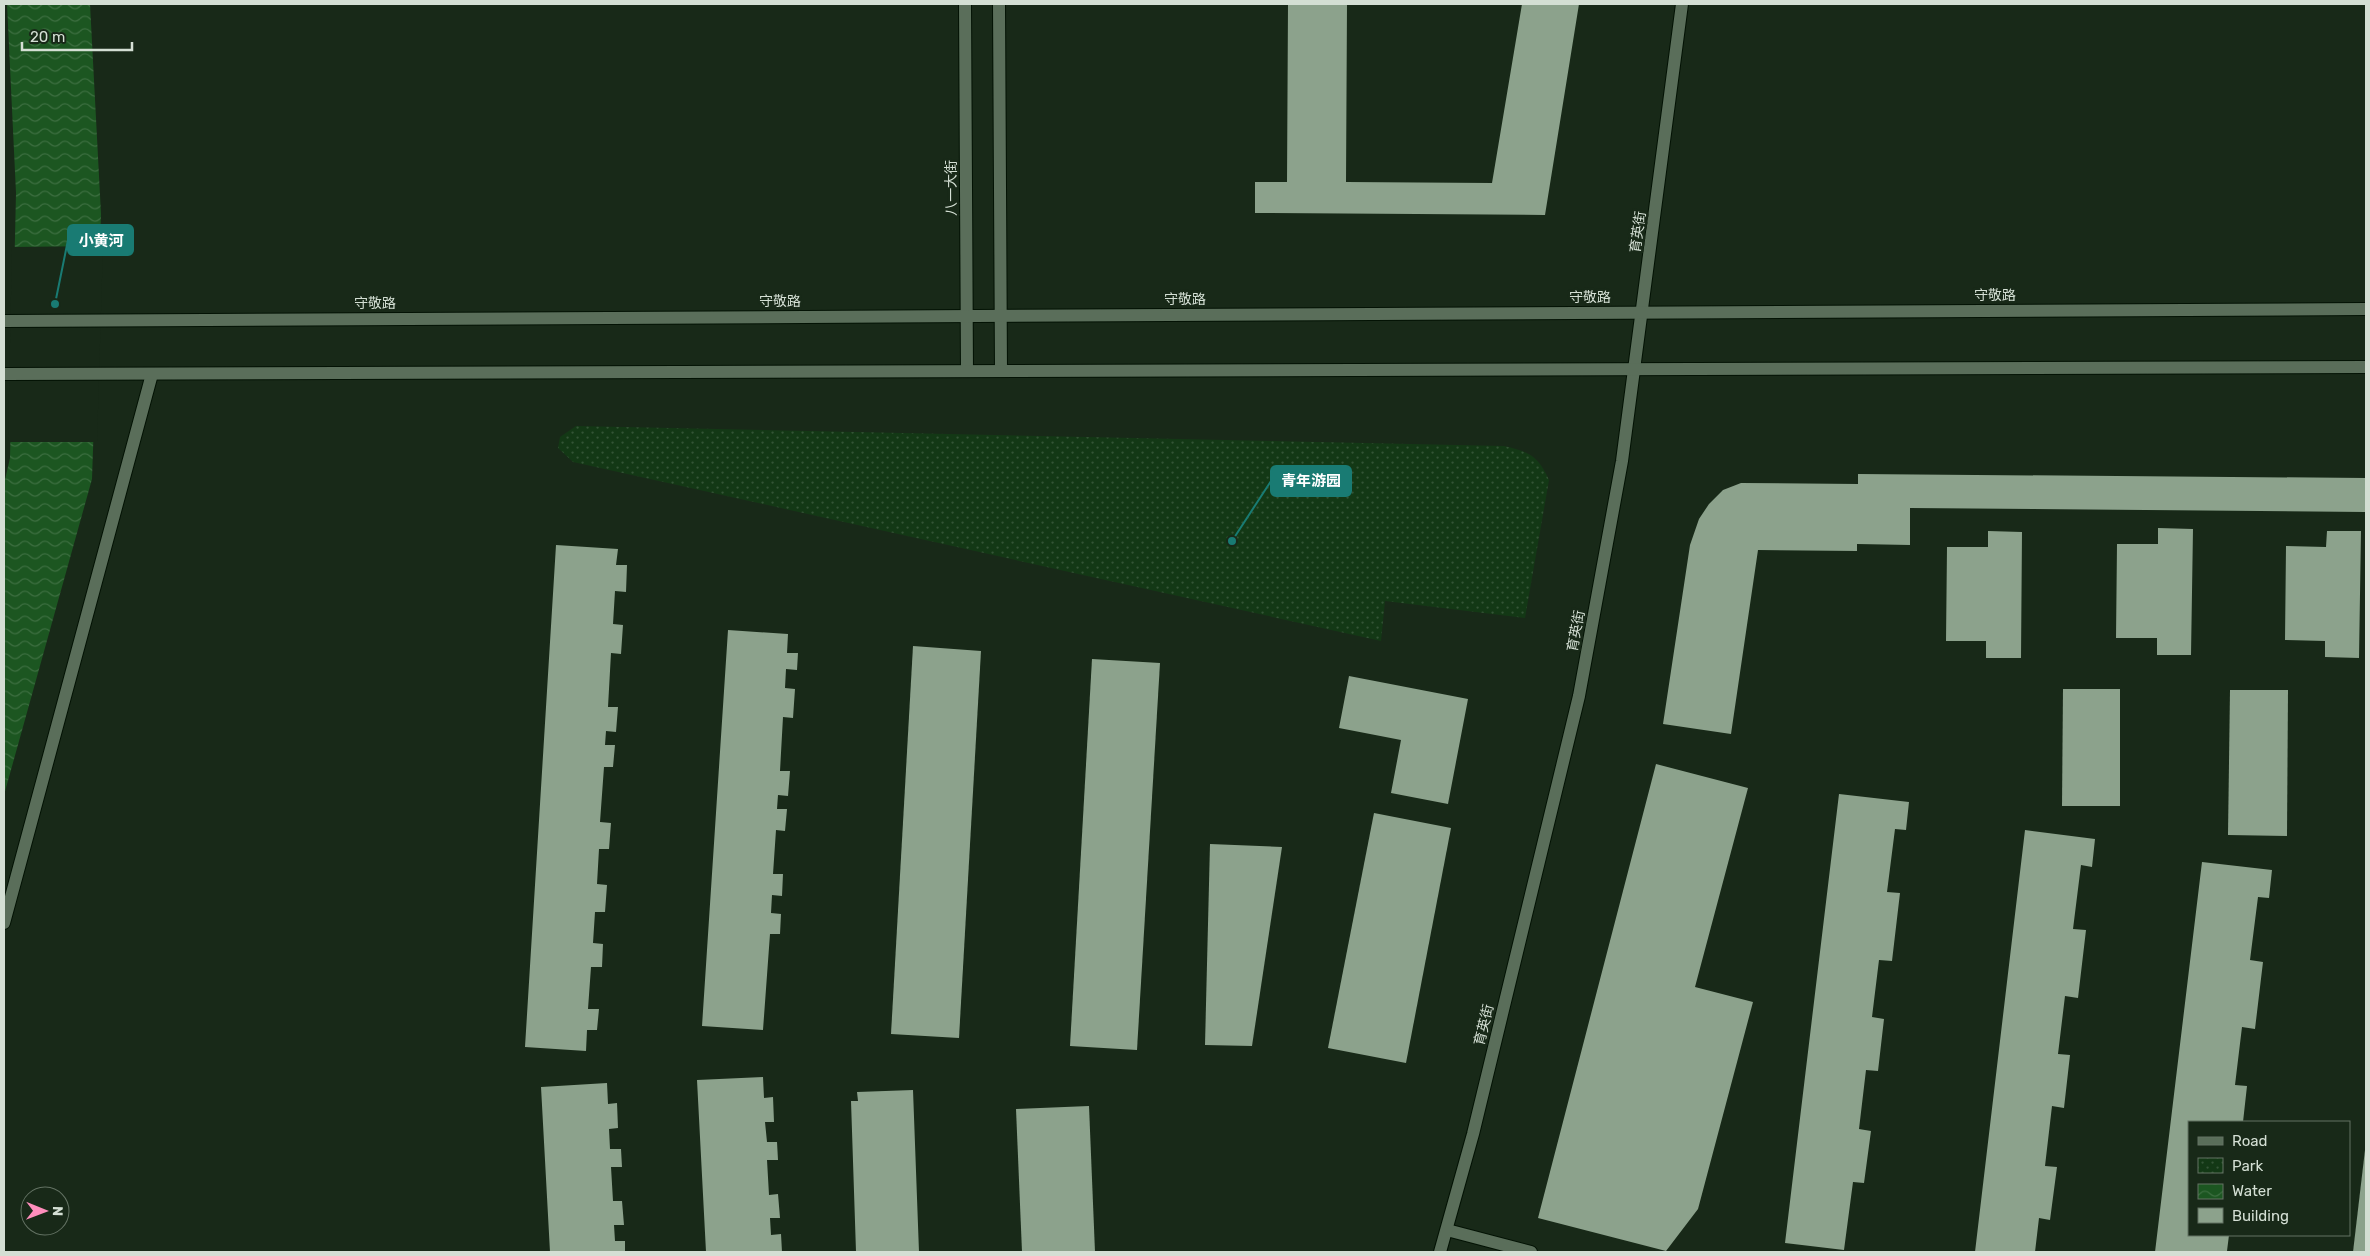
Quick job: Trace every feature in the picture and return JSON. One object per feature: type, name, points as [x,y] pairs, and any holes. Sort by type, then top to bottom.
[{"type":"main road","name":"八一大街","points":[[966,4],[967,371]]},
{"type":"main road","points":[[1000,4],[1001,371]]},
{"type":"main road","name":"育英街","points":[[1440,1252],[1473,1134],[1579,696],[1622,461],[1682,4]]},
{"type":"main road","name":"守敬路","points":[[4,321],[2366,309]]},
{"type":"main road","points":[[4,374],[2366,367]]},
{"type":"main road","points":[[4,923],[152,374]]},
{"type":"main road","points":[[1447,1230],[1531,1252]]},
{"type":"green space","points":[[576,426],[1504,446],[1520,450],[1532,456],[1541,465],[1549,480],[1525,618],[1385,601],[1381,641],[573,462],[558,448],[560,437]]},
{"type":"water","points":[[7,4],[90,4],[101,214],[92,479],[4,795],[4,484],[10,458],[16,193]]},
{"type":"pier","points":[[103,246],[97,442],[8,442],[12,247]]},
{"type":"building","points":[[1288,4],[1347,4],[1346,182],[1492,183],[1522,4],[1579,4],[1545,215],[1255,213],[1255,182],[1287,182]]},
{"type":"building","points":[[1858,474],[2366,478],[2366,512],[1910,508],[1910,545],[1857,544],[1857,551],[1758,550],[1731,734],[1663,724],[1690,545],[1699,519],[1709,504],[1723,490],[1741,483],[1858,484]]},
{"type":"building","points":[[2158,528],[2193,529],[2191,655],[2157,655],[2157,638],[2116,638],[2117,544],[2158,544]]},
{"type":"building","points":[[1988,531],[2022,532],[2021,658],[1986,658],[1986,641],[1946,641],[1947,547],[1988,547]]},
{"type":"building","points":[[2327,531],[2361,531],[2359,658],[2325,657],[2325,641],[2285,640],[2286,546],[2326,547]]},
{"type":"building","points":[[556,545],[618,549],[616,565],[627,565],[626,592],[615,591],[613,624],[623,625],[621,654],[611,653],[608,707],[618,707],[616,732],[606,731],[605,745],[615,745],[613,767],[604,767],[600,822],[611,823],[609,849],[599,849],[597,884],[607,885],[605,912],[595,912],[593,943],[603,944],[602,967],[591,967],[588,1009],[599,1009],[597,1030],[587,1030],[586,1051],[525,1047]]},
{"type":"building","points":[[728,630],[788,634],[787,653],[798,653],[797,670],[786,669],[785,688],[795,689],[793,718],[783,717],[780,771],[790,771],[788,796],[778,795],[777,809],[787,809],[785,831],[776,830],[773,874],[783,874],[782,896],[772,895],[771,913],[781,914],[780,934],[770,934],[763,1030],[702,1026]]},
{"type":"building","points":[[913,646],[981,651],[959,1038],[891,1034]]},
{"type":"building","points":[[1092,659],[1160,663],[1137,1050],[1070,1046]]},
{"type":"building","points":[[1349,676],[1468,699],[1448,804],[1391,793],[1401,740],[1339,728]]},
{"type":"building","points":[[2063,689],[2120,689],[2120,806],[2062,806]]},
{"type":"building","points":[[2230,690],[2288,690],[2287,836],[2228,835]]},
{"type":"building","points":[[1656,764],[1748,788],[1695,987],[1753,1002],[1698,1209],[1666,1251],[1538,1218]]},
{"type":"building","points":[[1839,794],[1909,802],[1906,830],[1895,829],[1887,892],[1900,893],[1892,961],[1879,960],[1872,1017],[1884,1019],[1878,1071],[1866,1070],[1859,1129],[1871,1131],[1864,1183],[1853,1182],[1844,1250],[1785,1243]]},
{"type":"building","points":[[1374,813],[1451,828],[1406,1063],[1328,1048]]},
{"type":"building","points":[[2025,830],[2095,839],[2092,867],[2081,865],[2073,929],[2086,930],[2078,998],[2065,996],[2058,1054],[2070,1055],[2064,1108],[2052,1106],[2045,1166],[2057,1167],[2050,1220],[2039,1218],[2035,1252],[1975,1252]]},
{"type":"building","points":[[1210,844],[1282,847],[1252,1046],[1205,1045]]},
{"type":"building","points":[[2202,862],[2272,870],[2269,898],[2258,897],[2250,960],[2263,962],[2255,1029],[2242,1027],[2235,1085],[2247,1086],[2243,1121],[2188,1121],[2188,1236],[2229,1236],[2227,1251],[2155,1252]]},
{"type":"building","points":[[763,1077],[764,1098],[773,1097],[774,1122],[765,1122],[767,1142],[777,1142],[778,1160],[767,1160],[769,1195],[778,1194],[780,1218],[770,1218],[771,1235],[781,1234],[782,1252],[706,1252],[697,1080]]},
{"type":"building","points":[[607,1083],[608,1104],[617,1103],[618,1128],[609,1129],[610,1149],[621,1149],[622,1167],[611,1167],[613,1201],[622,1201],[624,1225],[614,1225],[615,1241],[625,1241],[625,1252],[550,1252],[541,1087]]},
{"type":"building","points":[[913,1090],[919,1252],[856,1252],[851,1101],[858,1101],[857,1092]]},
{"type":"building","points":[[1089,1106],[1095,1252],[1022,1252],[1016,1109]]},
{"type":"building","points":[[2365,1150],[2366,1252],[2353,1252]]},
{"type":"place","name":"小黄河","points":[[55,304]]},
{"type":"place","name":"青年游园","points":[[1232,541]]}]
